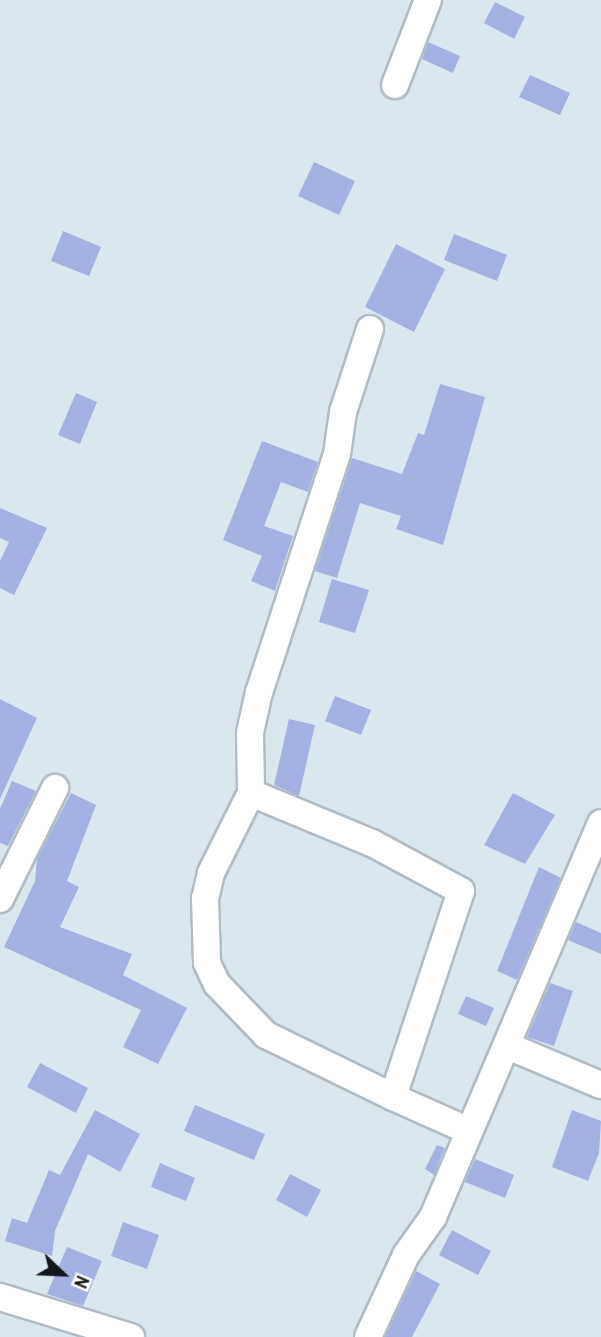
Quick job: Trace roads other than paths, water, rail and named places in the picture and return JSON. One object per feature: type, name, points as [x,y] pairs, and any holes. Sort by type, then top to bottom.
[{"type":"street","points":[[395,85],[428,0]]},
{"type":"street","points":[[370,328],[343,412],[337,454],[259,692],[250,733],[251,793],[211,873],[205,898],[207,963],[217,984],[266,1035],[469,1131]]},
{"type":"street","points":[[0,899],[55,788]]},
{"type":"street","points":[[251,793],[384,849],[461,891],[393,1097]]},
{"type":"street","points":[[368,1337],[406,1255],[433,1217],[601,822]]},
{"type":"street","points":[[508,1046],[601,1085]]},
{"type":"street","points":[[0,1297],[131,1337]]}]
